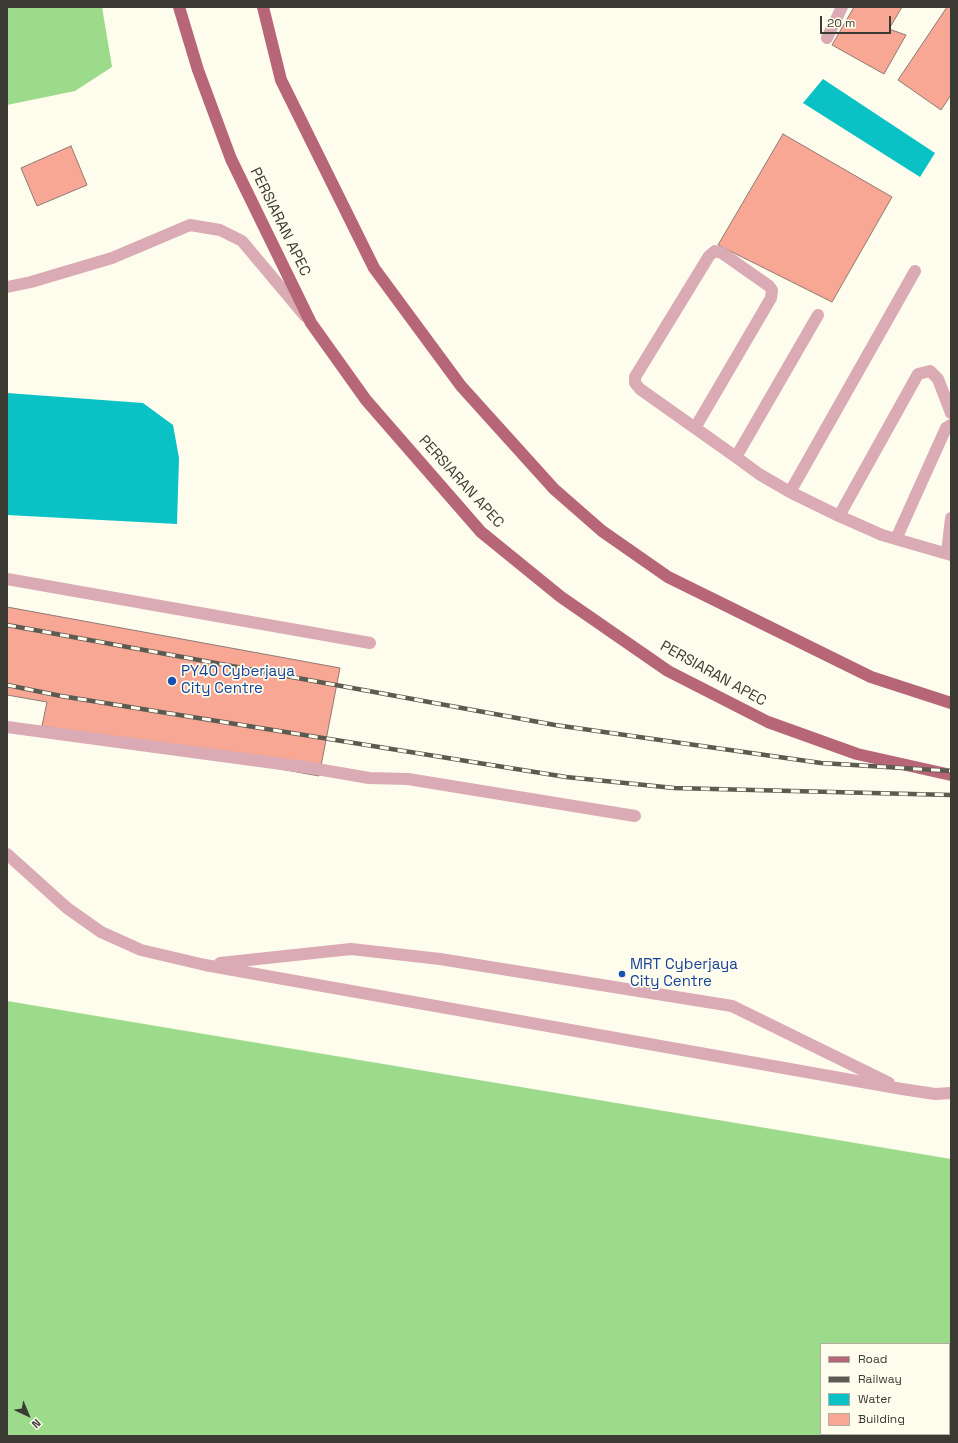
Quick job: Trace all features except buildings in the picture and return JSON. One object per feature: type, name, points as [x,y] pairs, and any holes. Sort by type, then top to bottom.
[{"type":"main road","name":"PERSIARAN APEC","points":[[179,7],[198,70],[231,159],[311,323],[366,400],[481,532],[561,597],[668,670],[768,722],[856,754],[951,775]]},
{"type":"main road","points":[[263,7],[280,80],[374,268],[461,386],[554,489],[602,531],[668,577],[871,677],[951,703]]},
{"type":"lane","points":[[827,38],[842,7]]},
{"type":"lane","points":[[7,287],[31,282],[112,258],[190,225],[220,230],[242,241],[311,323]]},
{"type":"lane","points":[[695,428],[771,298],[772,290],[769,286],[722,253],[715,251],[709,256],[636,377],[635,383],[640,389],[759,474],[790,492],[882,535],[949,554],[951,518]]},
{"type":"lane","points":[[790,492],[914,271]]},
{"type":"lane","points":[[736,457],[818,315]]},
{"type":"lane","points":[[839,516],[918,374],[930,371],[938,379],[951,413]]},
{"type":"lane","points":[[896,540],[946,428],[951,425]]},
{"type":"lane","points":[[7,579],[370,643]]},
{"type":"lane","points":[[7,727],[311,768],[369,778],[408,779],[635,816]]},
{"type":"lane","points":[[7,854],[67,908],[101,932],[141,950],[205,965],[902,1089],[935,1094],[951,1093]]},
{"type":"lane","points":[[205,965],[351,949],[440,959],[732,1006],[902,1089]]},
{"type":"green space","points":[[7,7],[102,7],[112,67],[75,91],[7,105]]},
{"type":"green space","points":[[7,1001],[951,1159],[951,1436],[7,1436]]},
{"type":"water","points":[[823,79],[935,153],[920,177],[803,103]]},
{"type":"water","points":[[7,393],[143,403],[173,425],[179,458],[177,524],[7,515]]},
{"type":"railway","points":[[7,625],[555,725],[821,763],[951,771]]},
{"type":"railway","points":[[7,685],[61,696],[566,777],[674,788],[951,795]]},
{"type":"place","name":"PY40 Cyberjaya City Centre","points":[[172,681]]},
{"type":"place","name":"MRT Cyberjaya City Centre","points":[[622,974]]}]
